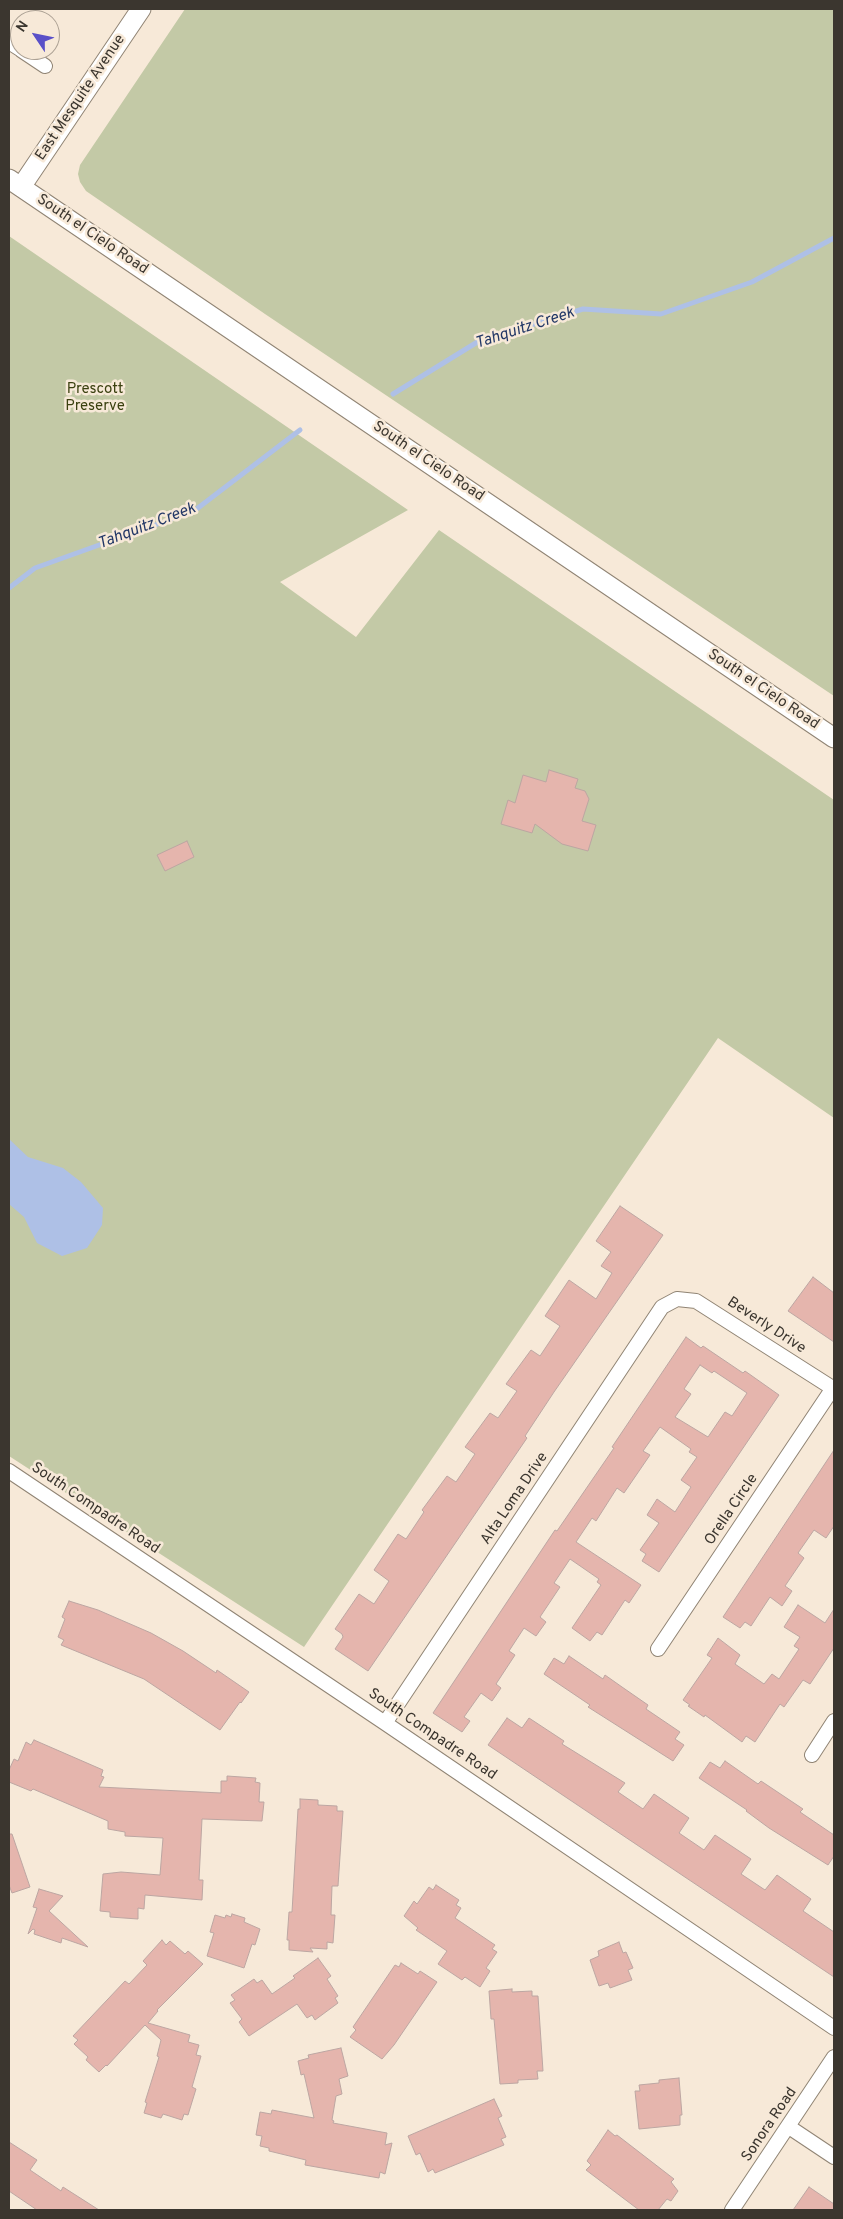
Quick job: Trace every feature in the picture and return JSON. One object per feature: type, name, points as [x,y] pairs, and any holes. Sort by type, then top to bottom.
[{"type":"street","name":"East Mesquite Avenue","points":[[15,183],[141,9]]},
{"type":"street","points":[[36,60],[45,66]]},
{"type":"street","name":"South el Cielo Road","points":[[15,183],[834,738]]},
{"type":"street","name":"Beverly Drive","points":[[677,1299],[696,1301],[834,1389]]},
{"type":"street","name":"Alta Loma Drive","points":[[386,1723],[662,1307],[677,1299]]},
{"type":"street","name":"Orella Circle","points":[[658,1649],[834,1389]]},
{"type":"street","name":"South Compadre Road","points":[[9,1471],[386,1723],[834,2028]]},
{"type":"street","points":[[812,1755],[834,1721]]},
{"type":"street","name":"Sonora Road","points":[[732,2210],[834,2057]]},
{"type":"street","points":[[789,2127],[834,2157]]},
{"type":"green space","points":[[185,9],[834,9],[834,696],[265,314],[86,191],[80,182],[78,174],[80,165]]},
{"type":"green space","name":"Prescott Preserve","points":[[9,236],[408,510],[280,582],[356,637],[439,530],[834,800],[834,1118],[718,1038],[304,1647],[9,1456]]},
{"type":"water","points":[[9,1139],[28,1157],[63,1168],[81,1182],[103,1208],[102,1225],[87,1248],[62,1256],[37,1243],[24,1217],[9,1204]]},
{"type":"building","points":[[549,770],[578,779],[575,788],[585,791],[589,799],[582,821],[596,825],[588,851],[562,844],[535,824],[532,833],[501,824],[508,800],[515,803],[523,775],[546,782]]},
{"type":"building","points":[[187,841],[194,857],[165,871],[157,855]]},
{"type":"building","points":[[620,1206],[663,1235],[554,1392],[525,1436],[527,1438],[368,1671],[335,1649],[343,1637],[335,1629],[359,1594],[374,1604],[389,1581],[374,1570],[398,1534],[406,1539],[424,1512],[422,1510],[447,1476],[456,1482],[475,1454],[465,1447],[490,1413],[498,1418],[517,1391],[506,1384],[531,1350],[540,1356],[560,1326],[545,1316],[569,1280],[596,1299],[612,1273],[601,1266],[611,1252],[596,1241]]},
{"type":"building","points":[[813,1277],[834,1293],[834,1342],[788,1311]]},
{"type":"building","points":[[686,1337],[743,1373],[745,1371],[779,1395],[659,1572],[642,1561],[646,1554],[640,1550],[659,1523],[647,1515],[657,1499],[675,1512],[691,1487],[681,1480],[697,1457],[689,1452],[691,1449],[660,1427],[643,1451],[650,1455],[624,1493],[617,1488],[596,1521],[592,1518],[576,1542],[641,1585],[629,1603],[625,1600],[602,1635],[597,1632],[590,1641],[572,1628],[601,1585],[597,1582],[599,1579],[570,1559],[554,1583],[560,1587],[540,1617],[546,1622],[536,1636],[524,1628],[509,1651],[515,1655],[496,1684],[501,1688],[492,1701],[481,1693],[464,1717],[470,1721],[462,1732],[433,1713],[555,1530],[557,1531],[614,1448],[612,1447]],"holes":[[[700,1365],[712,1373],[714,1371],[747,1393],[732,1416],[725,1412],[708,1437],[675,1417],[691,1394],[684,1389]]]},
{"type":"building","points":[[834,1450],[834,1526],[826,1538],[814,1530],[798,1553],[804,1558],[785,1586],[792,1591],[782,1606],[770,1597],[751,1626],[745,1622],[740,1628],[723,1617]]},
{"type":"building","points":[[69,1601],[98,1610],[151,1633],[216,1673],[217,1670],[249,1692],[220,1730],[144,1679],[61,1645],[64,1640],[58,1637],[65,1619],[62,1617]]},
{"type":"building","points":[[798,1605],[825,1623],[834,1609],[834,1648],[810,1684],[803,1680],[784,1707],[780,1704],[755,1742],[746,1736],[742,1742],[705,1715],[704,1717],[688,1706],[690,1705],[683,1700],[712,1658],[707,1655],[718,1638],[740,1655],[735,1664],[764,1684],[772,1674],[779,1679],[799,1649],[794,1646],[800,1637],[784,1627]]},
{"type":"building","points":[[569,1656],[603,1679],[605,1675],[648,1705],[646,1709],[680,1732],[675,1739],[684,1745],[673,1761],[588,1707],[590,1705],[544,1674],[554,1658],[564,1664]]},
{"type":"building","points":[[507,1718],[522,1728],[529,1718],[564,1741],[562,1744],[625,1783],[618,1792],[643,1809],[654,1794],[689,1818],[679,1833],[704,1850],[715,1835],[751,1859],[741,1874],[765,1890],[777,1875],[811,1899],[803,1911],[834,1932],[834,1977],[488,1745]]},
{"type":"building","points":[[34,1740],[103,1770],[101,1776],[104,1777],[99,1787],[221,1793],[221,1781],[227,1781],[227,1776],[256,1778],[255,1782],[260,1783],[259,1802],[264,1802],[262,1821],[202,1819],[199,1880],[203,1880],[202,1900],[145,1895],[144,1909],[138,1908],[138,1919],[110,1917],[110,1912],[100,1911],[103,1874],[121,1872],[160,1875],[163,1838],[125,1836],[125,1832],[108,1829],[108,1821],[33,1789],[31,1791],[9,1782],[9,1770],[14,1759],[18,1761],[26,1742],[31,1745]]},
{"type":"building","points":[[725,1761],[758,1784],[761,1781],[803,1809],[800,1812],[834,1835],[834,1856],[828,1865],[769,1828],[747,1810],[699,1778],[710,1762],[720,1768]]},
{"type":"building","points":[[300,1799],[318,1800],[318,1805],[337,1806],[337,1811],[343,1811],[338,1886],[332,1886],[331,1915],[335,1915],[333,1943],[327,1942],[327,1949],[310,1948],[313,1952],[289,1950],[289,1940],[287,1940],[289,1912],[292,1912]]},
{"type":"building","points":[[9,1834],[12,1834],[30,1887],[12,1893],[9,1885]]},
{"type":"building","points":[[436,1885],[459,1900],[456,1905],[461,1908],[455,1918],[495,1945],[492,1949],[497,1952],[486,1968],[490,1971],[480,1987],[465,1977],[462,1980],[438,1964],[447,1951],[416,1930],[418,1928],[404,1916],[414,1901],[417,1904],[429,1887],[433,1890]]},
{"type":"building","points":[[39,1889],[63,1896],[49,1911],[88,1947],[62,1938],[61,1943],[34,1934],[35,1930],[33,1929],[28,1934],[37,1908],[33,1907]]},
{"type":"building","points":[[232,1914],[245,1918],[244,1922],[260,1929],[255,1945],[252,1944],[244,1968],[207,1956],[214,1933],[210,1932],[215,1915],[225,1918],[226,1915],[231,1917]]},
{"type":"building","points":[[162,1940],[166,1945],[170,1941],[185,1954],[188,1951],[203,1964],[157,2010],[148,2023],[190,2035],[188,2042],[199,2045],[196,2055],[201,2056],[192,2087],[196,2089],[188,2115],[184,2114],[182,2120],[163,2114],[161,2118],[144,2113],[147,2103],[145,2102],[159,2057],[157,2056],[161,2040],[145,2025],[107,2066],[99,2072],[86,2060],[88,2057],[74,2044],[78,2040],[73,2036],[125,1981],[129,1984],[147,1965],[143,1961]]},
{"type":"building","points":[[619,1942],[623,1953],[626,1952],[633,1968],[628,1970],[632,1980],[610,1988],[608,1983],[599,1986],[590,1960],[599,1956],[598,1951]]},
{"type":"building","points":[[318,1958],[331,1976],[327,1979],[338,1996],[335,1998],[338,2003],[315,2020],[312,2015],[307,2018],[297,2004],[249,2036],[239,2022],[242,2019],[230,2003],[235,2000],[231,1995],[254,1979],[257,1983],[262,1980],[272,1994],[295,1978],[293,1976]]},
{"type":"building","points":[[401,1963],[418,1974],[420,1971],[437,1982],[394,2045],[382,2059],[350,2037],[356,2030],[353,2027],[395,1965],[399,1967]]},
{"type":"building","points":[[512,1989],[512,1992],[532,1991],[532,1996],[538,1996],[543,2071],[537,2071],[538,2079],[518,2080],[518,2083],[500,2084],[494,2019],[491,2019],[489,1991]]},
{"type":"building","points":[[341,2048],[348,2076],[339,2079],[342,2094],[336,2096],[332,2120],[334,2121],[333,2123],[387,2133],[385,2145],[392,2143],[385,2174],[380,2172],[379,2178],[305,2165],[306,2160],[269,2151],[269,2148],[260,2146],[262,2136],[256,2135],[260,2112],[271,2114],[272,2110],[314,2118],[304,2074],[301,2075],[298,2061],[309,2058],[308,2055]]},
{"type":"building","points":[[679,2078],[682,2115],[680,2115],[680,2125],[639,2129],[635,2091],[640,2091],[639,2085]]},
{"type":"building","points":[[494,2099],[502,2116],[498,2118],[506,2137],[501,2139],[504,2145],[435,2173],[433,2169],[428,2172],[420,2153],[416,2155],[408,2136]]},
{"type":"building","points":[[608,2130],[674,2179],[671,2182],[678,2191],[671,2201],[667,2199],[658,2210],[639,2210],[586,2170],[591,2165],[587,2161]]},
{"type":"building","points":[[9,2142],[37,2160],[30,2170],[61,2191],[63,2187],[99,2210],[37,2210],[9,2191]]},
{"type":"building","points":[[809,2187],[834,2204],[834,2210],[793,2210]]},
{"type":"waterway","name":"Tahquitz Creek","points":[[393,394],[479,341],[583,309],[661,314],[752,282],[834,238]]},
{"type":"waterway","name":"Tahquitz Creek","points":[[9,588],[35,568],[194,511],[300,430]]}]
